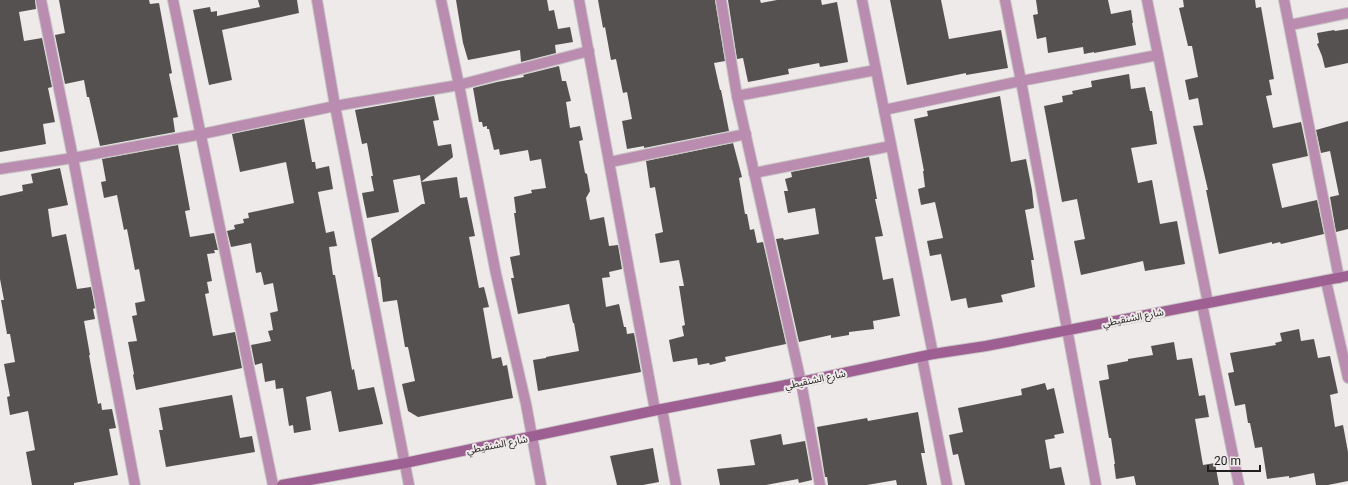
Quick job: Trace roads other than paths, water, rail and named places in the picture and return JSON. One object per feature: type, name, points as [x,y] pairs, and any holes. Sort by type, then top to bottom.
[{"type":"street","points":[[41,0],[73,158],[135,485]]},
{"type":"street","points":[[173,0],[202,134],[273,485]]},
{"type":"street","points":[[316,0],[335,106],[409,485]]},
{"type":"street","points":[[441,0],[496,274],[519,369],[541,485]]},
{"type":"street","points":[[580,0],[658,410],[676,485]]},
{"type":"street","points":[[721,0],[737,96],[801,382],[820,485]]},
{"type":"street","points":[[862,0],[933,354]]},
{"type":"street","points":[[1005,0],[1096,485]]},
{"type":"street","points":[[1147,0],[1239,485]]},
{"type":"street","points":[[1284,0],[1343,277]]},
{"type":"street","points":[[1290,25],[1348,13]]},
{"type":"street","points":[[0,168],[73,158],[202,134],[335,106],[459,84],[589,51]]},
{"type":"street","points":[[884,110],[1021,81],[1158,55]]},
{"type":"street","points":[[737,96],[876,70]]},
{"type":"street","points":[[610,162],[746,134]]},
{"type":"street","points":[[754,173],[891,146]]},
{"type":"street","name":"شارع الشنقيطي","points":[[282,485],[405,463],[933,354],[986,346],[1343,277]]},
{"type":"street","points":[[1326,281],[1348,378]]},
{"type":"street","points":[[922,357],[947,485]]}]
